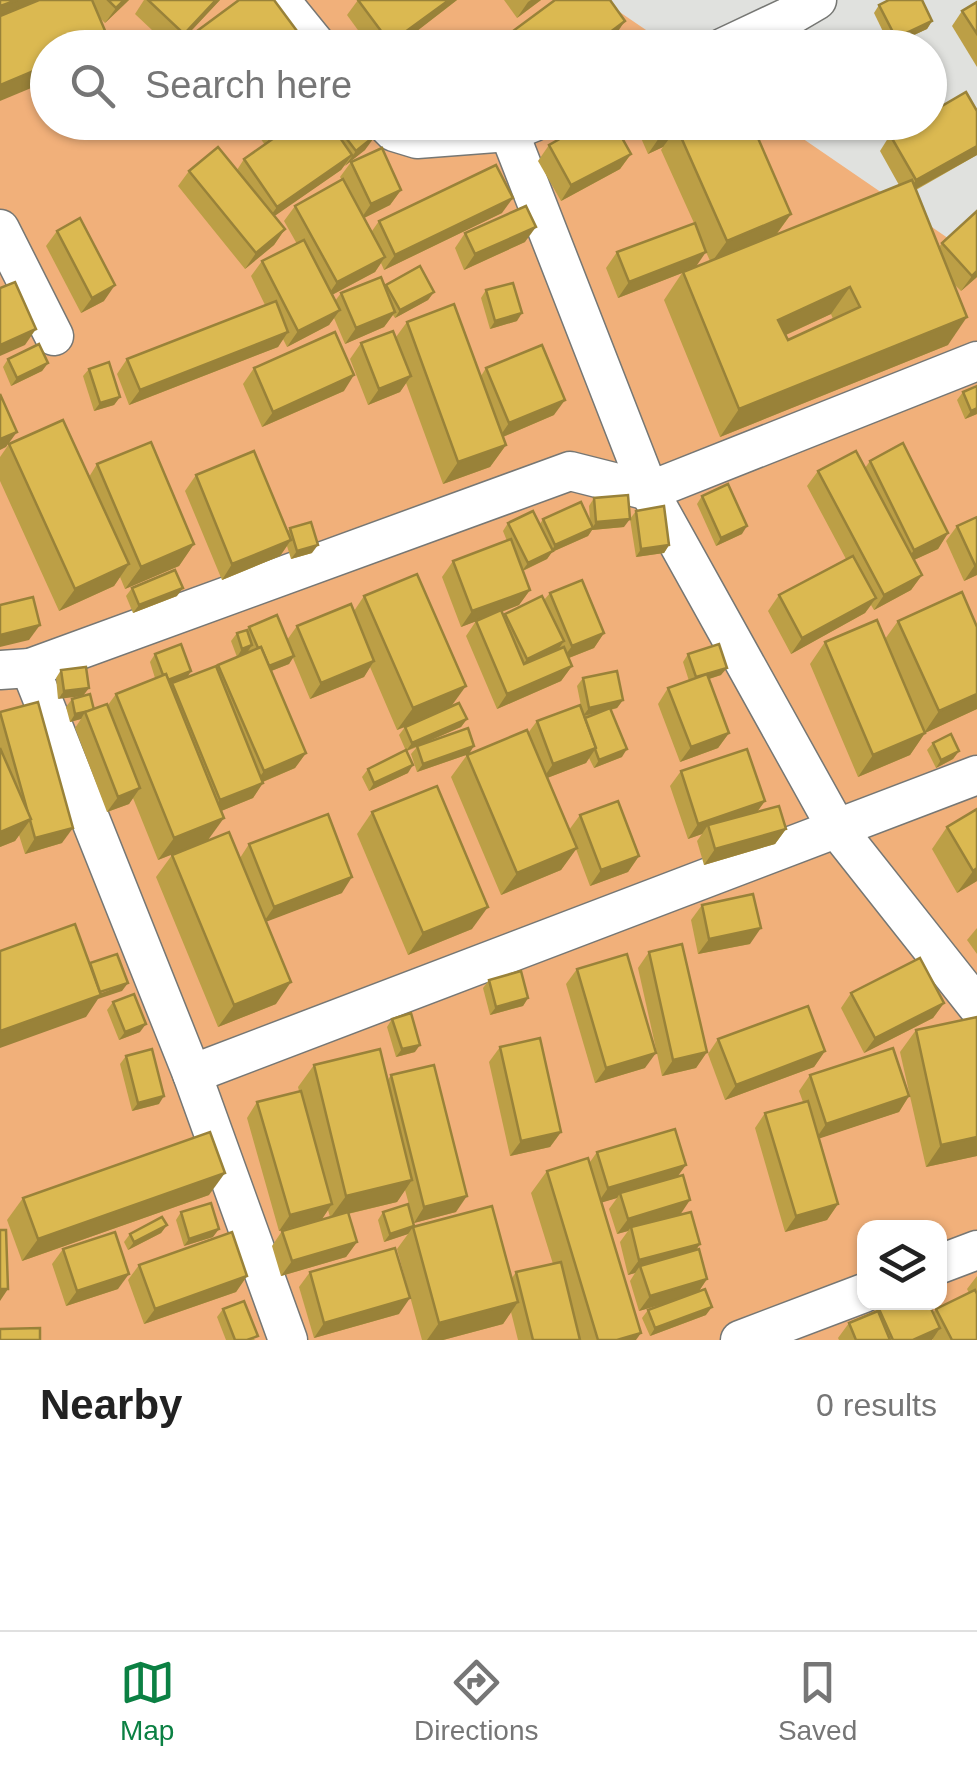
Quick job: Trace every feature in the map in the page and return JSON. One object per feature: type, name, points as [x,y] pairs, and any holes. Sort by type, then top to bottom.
[{"type":"street","points":[[280,0],[304,30]]},
{"type":"street","points":[[753,30],[795,6]]},
{"type":"street","points":[[527,140],[649,491],[837,829],[977,1006]]},
{"type":"street","points":[[0,229],[54,336]]},
{"type":"street","points":[[288,1340],[192,1074],[15,668],[570,471],[649,491],[977,361]]},
{"type":"street","points":[[192,1074],[977,774]]},
{"type":"street","points":[[947,1261],[977,1250]]},
{"type":"street","points":[[740,1340],[857,1296]]},
{"type":"shaded area","points":[[0,0],[602,0],[646,30],[30,30],[30,140],[805,140],[977,258],[977,1340],[0,1340]]},
{"type":"building","points":[[39,0],[92,0],[105,30],[30,30],[30,72],[0,85],[0,16]]},
{"type":"building","points":[[108,0],[124,0],[116,8]]},
{"type":"building","points":[[148,0],[216,0],[188,30],[180,30]]},
{"type":"building","points":[[239,0],[274,0],[296,30],[198,30]]},
{"type":"building","points":[[358,0],[449,0],[408,30],[380,30]]},
{"type":"building","points":[[555,0],[610,0],[625,21],[613,30],[514,30]]},
{"type":"building","points":[[889,0],[922,0],[932,21],[913,30],[892,30],[879,5]]},
{"type":"building","points":[[977,2],[977,34],[962,11]]},
{"type":"building","points":[[966,92],[977,111],[977,146],[916,180],[893,140],[947,140],[947,103]]},
{"type":"building","points":[[271,140],[342,140],[352,155],[277,207],[244,159]]},
{"type":"building","points":[[348,140],[370,140],[356,151]]},
{"type":"building","points":[[558,140],[623,140],[631,154],[571,185],[549,145]]},
{"type":"building","points":[[682,140],[759,140],[791,214],[727,241]]},
{"type":"building","points":[[218,147],[285,229],[256,253],[189,171]]},
{"type":"building","points":[[382,148],[401,190],[371,204],[351,162]]},
{"type":"building","points":[[496,165],[513,198],[395,255],[379,221]]},
{"type":"building","points":[[343,179],[385,257],[337,282],[295,206]]},
{"type":"building","points":[[912,180],[967,317],[739,409],[683,272]],"holes":[[[850,287],[860,307],[788,340],[778,320]]]},
{"type":"building","points":[[526,206],[536,227],[475,254],[465,233]]},
{"type":"building","points":[[977,211],[977,271],[972,276],[942,243]]},
{"type":"building","points":[[80,218],[115,285],[92,298],[57,231]]},
{"type":"building","points":[[695,223],[706,252],[629,282],[617,252]]},
{"type":"building","points":[[304,240],[340,310],[298,331],[262,261]]},
{"type":"building","points":[[420,266],[434,292],[400,310],[386,285]]},
{"type":"building","points":[[381,277],[395,312],[356,328],[341,293]]},
{"type":"building","points":[[15,282],[36,329],[0,345],[0,288]]},
{"type":"building","points":[[513,283],[522,313],[495,321],[486,290]]},
{"type":"building","points":[[276,301],[288,332],[140,390],[127,359]]},
{"type":"building","points":[[454,304],[506,445],[458,462],[407,322]]},
{"type":"building","points":[[393,331],[411,376],[379,389],[361,343]]},
{"type":"building","points":[[335,332],[354,375],[273,412],[254,368]]},
{"type":"building","points":[[39,344],[48,363],[17,378],[8,359]]},
{"type":"building","points":[[542,345],[565,400],[509,423],[486,368]]},
{"type":"building","points":[[109,362],[120,397],[100,403],[89,369]]},
{"type":"building","points":[[977,386],[977,408],[971,411],[963,392]]},
{"type":"building","points":[[0,394],[17,432],[0,439]]},
{"type":"building","points":[[63,420],[129,564],[75,589],[9,444]]},
{"type":"building","points":[[151,442],[194,544],[141,567],[97,464]]},
{"type":"building","points":[[903,443],[948,533],[914,550],[870,461]]},
{"type":"building","points":[[254,451],[291,540],[232,564],[196,475]]},
{"type":"building","points":[[856,451],[922,575],[884,595],[818,471]]},
{"type":"building","points":[[728,484],[747,526],[721,538],[702,496]]},
{"type":"building","points":[[628,495],[630,519],[596,522],[594,498]]},
{"type":"building","points":[[581,502],[593,528],[555,545],[543,519]]},
{"type":"building","points":[[664,506],[669,545],[641,549],[636,511]]},
{"type":"building","points":[[533,511],[553,551],[528,563],[508,523]]},
{"type":"building","points":[[977,517],[977,565],[975,565],[957,526]]},
{"type":"building","points":[[311,522],[318,545],[297,551],[290,528]]},
{"type":"building","points":[[511,539],[530,590],[472,611],[453,561]]},
{"type":"building","points":[[853,556],[876,598],[802,638],[779,595]]},
{"type":"building","points":[[175,570],[183,588],[139,605],[132,588]]},
{"type":"building","points":[[417,574],[466,686],[413,708],[364,596]]},
{"type":"building","points":[[582,580],[604,633],[572,646],[550,593]]},
{"type":"building","points":[[962,592],[977,627],[977,694],[939,711],[898,621]]},
{"type":"building","points":[[542,596],[564,641],[527,659],[505,614]]},
{"type":"building","points":[[33,597],[40,625],[0,635],[0,605]]},
{"type":"building","points":[[351,604],[374,661],[321,683],[297,626]]},
{"type":"building","points":[[501,610],[524,664],[564,647],[572,666],[507,694],[476,621]]},
{"type":"building","points":[[277,615],[294,656],[269,666],[249,627]]},
{"type":"building","points":[[877,620],[925,733],[873,755],[825,642]]},
{"type":"building","points":[[247,630],[252,645],[242,649],[237,633]]},
{"type":"building","points":[[181,644],[191,671],[168,680],[155,654]]},
{"type":"building","points":[[719,644],[727,668],[696,677],[688,654]]},
{"type":"building","points":[[261,647],[306,753],[264,771],[218,665]]},
{"type":"building","points":[[216,666],[263,783],[220,800],[172,683]]},
{"type":"building","points":[[86,667],[89,688],[64,691],[61,670]]},
{"type":"building","points":[[617,671],[623,700],[589,708],[583,678]]},
{"type":"building","points":[[166,674],[224,818],[174,838],[116,694]]},
{"type":"building","points":[[707,674],[729,733],[691,747],[668,688]]},
{"type":"building","points":[[90,694],[94,710],[75,714],[72,699]]},
{"type":"building","points":[[38,702],[73,828],[35,838],[0,712]]},
{"type":"building","points":[[459,703],[467,719],[412,743],[405,727]]},
{"type":"building","points":[[107,704],[140,788],[118,797],[85,712]]},
{"type":"building","points":[[580,705],[596,748],[553,764],[537,721]]},
{"type":"building","points":[[610,708],[627,749],[599,760],[585,718]]},
{"type":"building","points":[[468,728],[474,746],[423,764],[417,746]]},
{"type":"building","points":[[527,730],[577,848],[517,873],[467,755]]},
{"type":"building","points":[[951,734],[959,751],[941,760],[933,743]]},
{"type":"building","points":[[0,748],[31,819],[0,832]]},
{"type":"building","points":[[747,749],[765,801],[698,824],[681,771]]},
{"type":"building","points":[[406,750],[413,765],[374,783],[368,769]]},
{"type":"building","points":[[437,786],[488,907],[423,933],[372,812]]},
{"type":"building","points":[[618,801],[639,856],[601,870],[580,815]]},
{"type":"building","points":[[779,806],[786,829],[715,849],[708,825]]},
{"type":"building","points":[[977,809],[977,868],[973,871],[947,827]]},
{"type":"building","points":[[328,814],[352,877],[274,907],[249,844]]},
{"type":"building","points":[[229,832],[291,982],[234,1005],[172,855]]},
{"type":"building","points":[[753,894],[761,928],[709,939],[702,905]]},
{"type":"building","points":[[75,924],[101,995],[0,1031],[0,951]]},
{"type":"building","points":[[682,944],[707,1052],[673,1060],[649,952]]},
{"type":"building","points":[[117,954],[128,983],[100,992],[90,963]]},
{"type":"building","points":[[627,954],[656,1053],[606,1068],[577,969]]},
{"type":"building","points":[[920,958],[944,1003],[875,1038],[851,993]]},
{"type":"building","points":[[521,971],[528,998],[496,1007],[489,980]]},
{"type":"building","points":[[134,994],[146,1024],[125,1032],[113,1002]]},
{"type":"building","points":[[808,1006],[825,1051],[736,1085],[718,1039]]},
{"type":"building","points":[[411,1013],[420,1045],[402,1049],[392,1019]]},
{"type":"building","points":[[977,1017],[977,1137],[941,1145],[916,1030]]},
{"type":"building","points":[[540,1038],[561,1132],[521,1141],[500,1047]]},
{"type":"building","points":[[893,1048],[909,1096],[826,1124],[810,1075]]},
{"type":"building","points":[[152,1049],[164,1096],[138,1103],[126,1056]]},
{"type":"building","points":[[380,1049],[412,1180],[346,1196],[314,1065]]},
{"type":"building","points":[[434,1065],[467,1196],[424,1207],[391,1075]]},
{"type":"building","points":[[301,1091],[332,1204],[290,1215],[257,1102]]},
{"type":"building","points":[[808,1101],[838,1204],[796,1216],[765,1113]]},
{"type":"building","points":[[675,1129],[686,1165],[608,1188],[597,1152]]},
{"type":"building","points":[[210,1132],[225,1173],[38,1239],[23,1198]]},
{"type":"building","points":[[588,1158],[641,1333],[617,1340],[598,1340],[547,1171]]},
{"type":"building","points":[[683,1175],[690,1200],[628,1219],[620,1193]]},
{"type":"building","points":[[211,1203],[219,1229],[189,1239],[181,1212]]},
{"type":"building","points":[[408,1204],[414,1226],[390,1234],[383,1212]]},
{"type":"building","points":[[492,1206],[518,1302],[439,1323],[413,1227]]},
{"type":"building","points":[[348,1212],[357,1242],[292,1261],[282,1231]]},
{"type":"building","points":[[691,1212],[700,1244],[639,1260],[631,1227]]},
{"type":"building","points":[[162,1217],[167,1225],[134,1242],[130,1234]]},
{"type":"building","points":[[0,1230],[6,1230],[8,1289],[0,1289]]},
{"type":"building","points":[[115,1232],[129,1274],[77,1291],[63,1249]]},
{"type":"building","points":[[232,1232],[247,1276],[155,1309],[139,1265]]},
{"type":"building","points":[[395,1248],[410,1298],[324,1323],[310,1272]]},
{"type":"building","points":[[699,1249],[707,1279],[650,1296],[640,1266]]},
{"type":"building","points":[[561,1262],[580,1340],[533,1340],[516,1272]]},
{"type":"building","points":[[705,1289],[712,1307],[655,1328],[648,1310]]},
{"type":"building","points":[[975,1290],[977,1340],[952,1340],[937,1310],[947,1310],[947,1304]]},
{"type":"building","points":[[244,1301],[258,1336],[235,1340],[223,1309]]},
{"type":"building","points":[[879,1310],[932,1310],[940,1328],[913,1340],[893,1340]]},
{"type":"building","points":[[878,1311],[890,1340],[856,1340],[849,1323]]},
{"type":"building","points":[[40,1328],[40,1340],[0,1340],[0,1329]]}]
